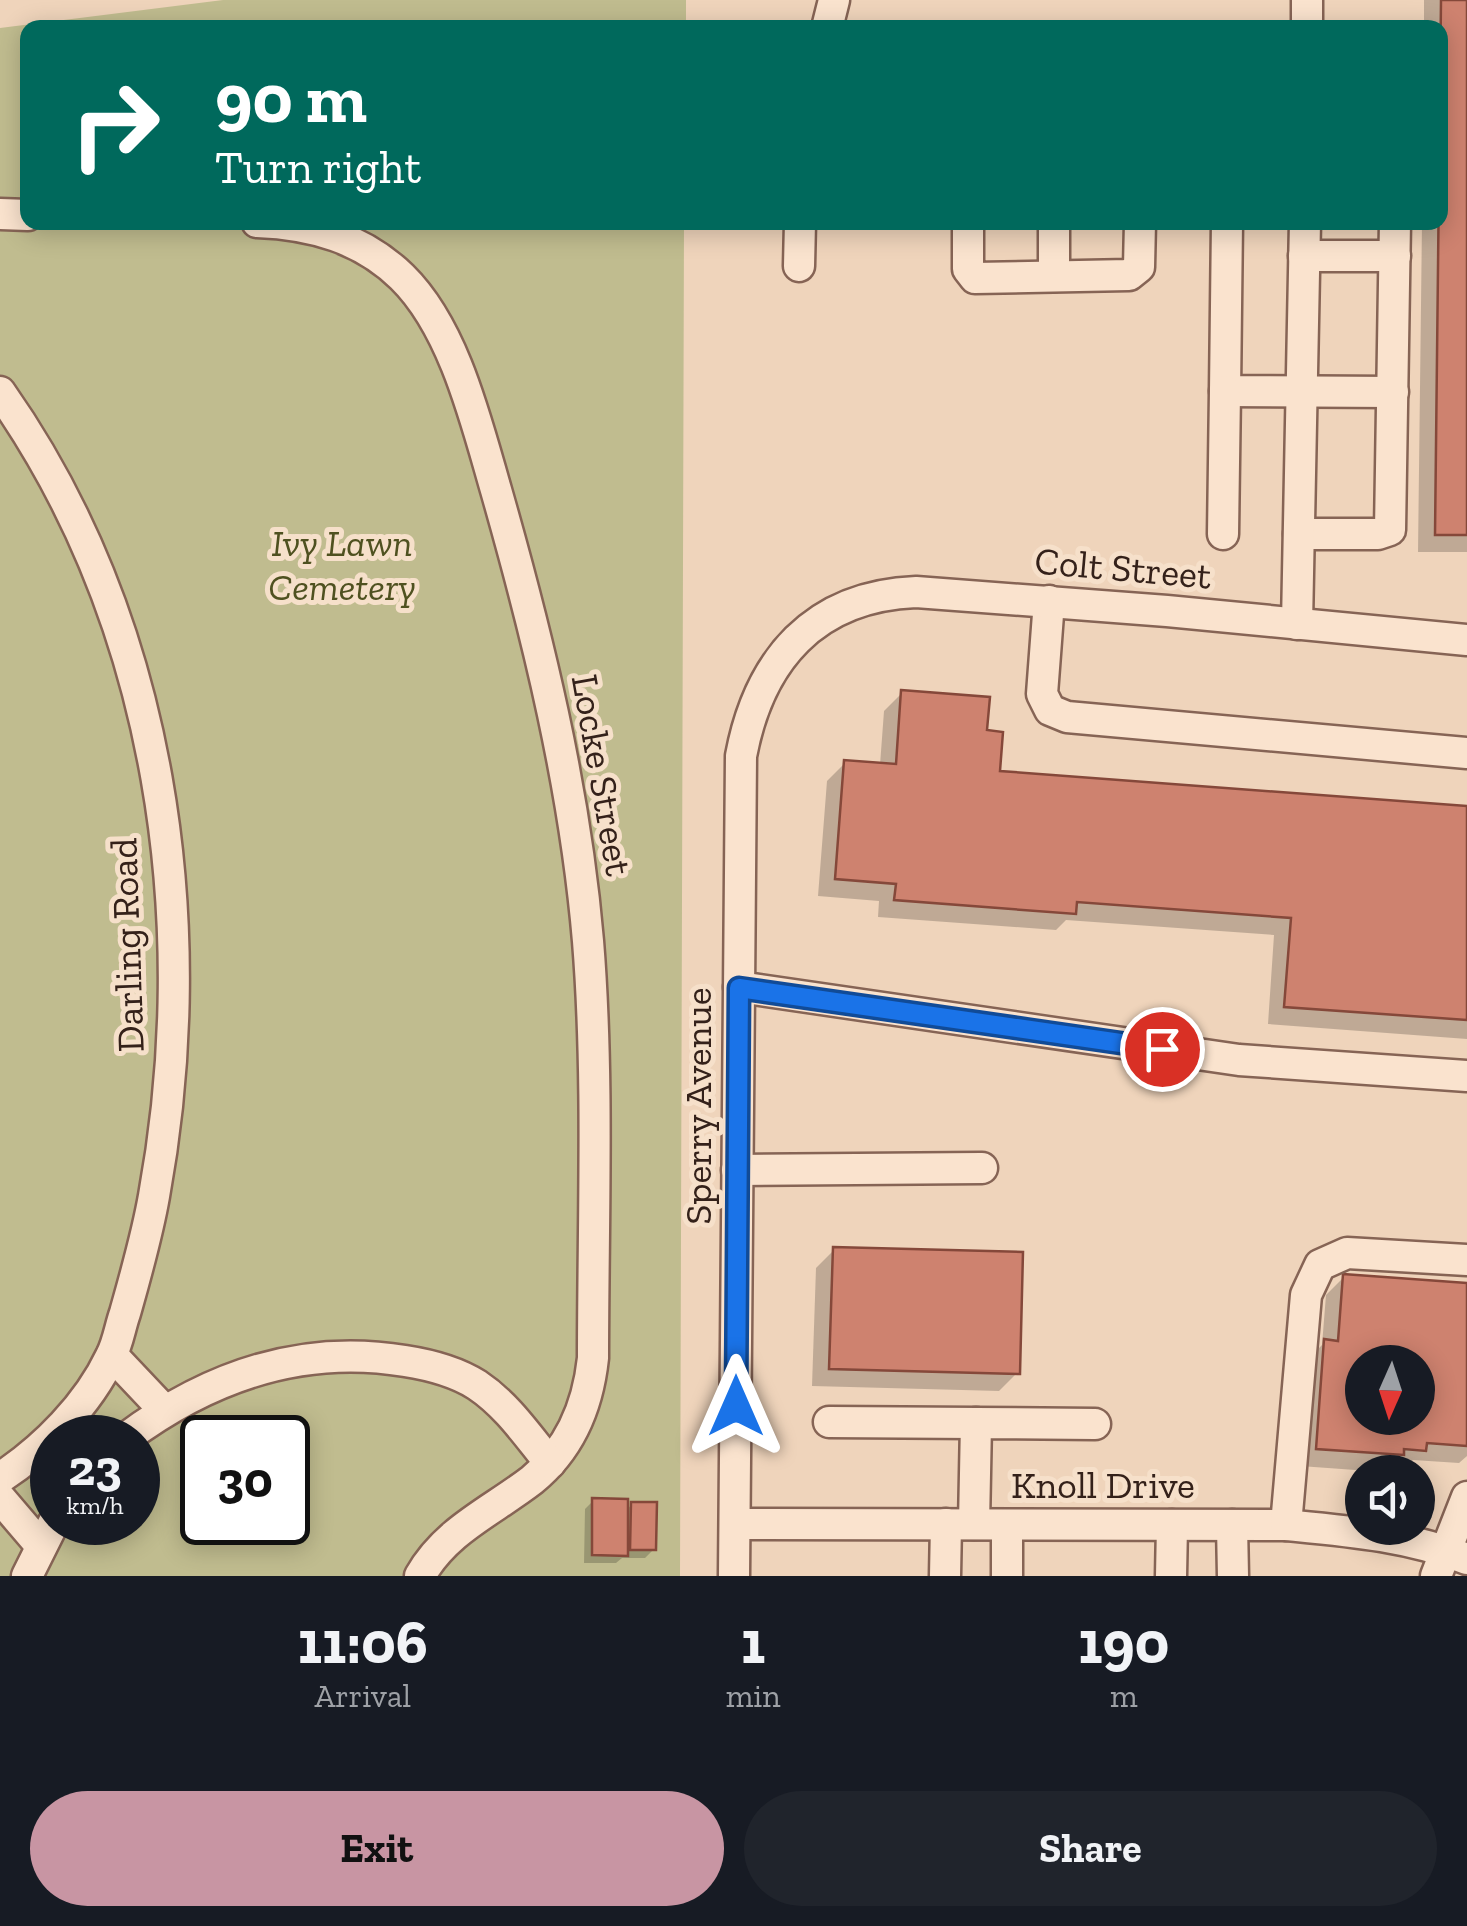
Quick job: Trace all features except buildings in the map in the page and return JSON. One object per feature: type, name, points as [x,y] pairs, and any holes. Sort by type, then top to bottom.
[{"type":"street","name":"Locke Street","points":[[315,230],[354,242],[389,265],[430,312],[475,417],[532,616],[570,798],[586,924],[594,1358],[581,1414],[550,1463],[521,1488],[457,1531],[420,1576]]},
{"type":"street","points":[[799,266],[800,230]]},
{"type":"street","points":[[968,230],[968,269],[975,278],[1135,272],[1139,267],[1140,230]]},
{"type":"street","points":[[1054,230],[1054,276]]},
{"type":"street","points":[[1223,534],[1227,230]]},
{"type":"street","points":[[1298,624],[1305,230]]},
{"type":"street","points":[[1299,534],[1378,534],[1390,530],[1395,230]]},
{"type":"street","points":[[1304,256],[1395,256]]},
{"type":"street","name":"Darling Road","points":[[0,392],[61,491],[94,563],[132,672],[158,783],[172,897],[176,1012],[167,1126],[146,1239],[112,1355],[64,1424],[0,1478]]},
{"type":"street","points":[[1225,392],[1394,392]]},
{"type":"street","name":"Colt Street","points":[[788,648],[830,613],[893,593],[1048,601],[1467,640]]},
{"type":"street","points":[[1048,601],[1042,694],[1050,710],[1068,717],[1467,753]]},
{"type":"street","name":"Sperry Avenue","points":[[734,1576],[742,756],[757,695],[788,648]]},
{"type":"street","points":[[739,988],[1239,1060],[1467,1076]]},
{"type":"street","points":[[737,1170],[982,1168]]},
{"type":"street","points":[[1286,1525],[1306,1295],[1320,1265],[1346,1253],[1467,1260]]},
{"type":"street","points":[[112,1355],[164,1410]]},
{"type":"street","points":[[157,1415],[229,1378],[268,1366],[348,1356],[388,1358],[445,1370],[479,1386],[507,1410],[550,1463]]},
{"type":"street","points":[[829,1422],[1095,1424]]},
{"type":"street","points":[[946,1576],[960,1524],[976,1423]]},
{"type":"street","points":[[1449,1562],[1467,1497]]},
{"type":"street","points":[[0,1498],[30,1520]]},
{"type":"street","name":"Knoll Drive","points":[[735,1524],[1286,1525],[1374,1534],[1449,1562]]},
{"type":"street","points":[[1007,1524],[1007,1576]]},
{"type":"street","points":[[1170,1576],[1172,1525]]},
{"type":"street","points":[[1232,1525],[1232,1576]]},
{"type":"street","points":[[27,1576],[42,1545]]},
{"type":"green space","name":"Ivy Lawn Cemetery","points":[[223,0],[686,0],[686,20],[64,20]]},
{"type":"green space","name":"Ivy Lawn Cemetery","points":[[20,25],[20,230],[684,230],[680,1576],[0,1576],[0,28]]},
{"type":"route","points":[[736,1406],[739,988],[1162,1049]]}]
